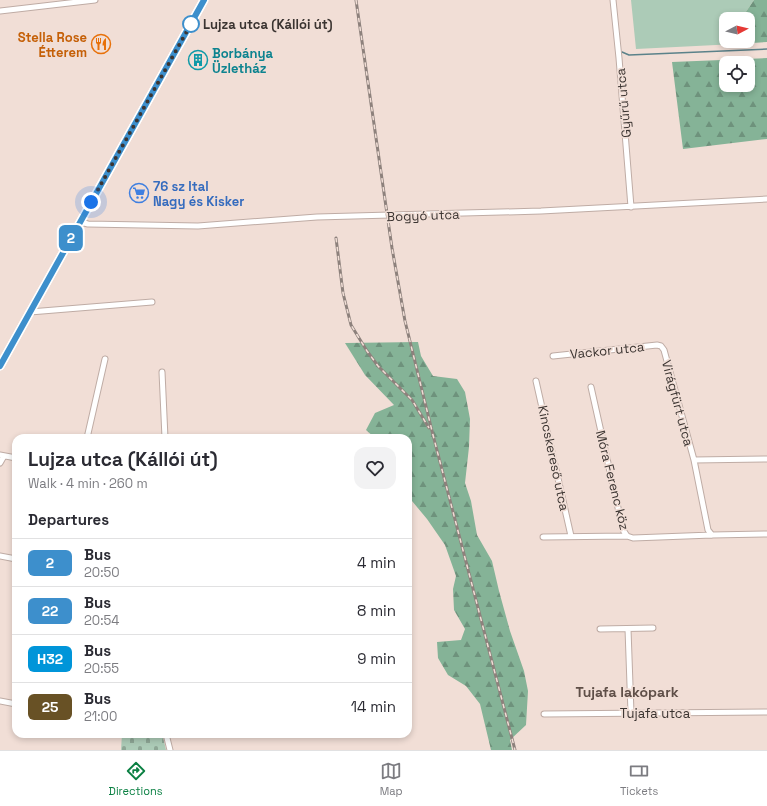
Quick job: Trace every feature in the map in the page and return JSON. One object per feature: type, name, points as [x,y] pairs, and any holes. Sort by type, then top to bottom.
[{"type":"main road","points":[[0,366],[204,0]]},
{"type":"street","points":[[0,10],[95,0]]},
{"type":"street","name":"Gyűrű utca","points":[[613,0],[631,207]]},
{"type":"street","name":"Bogyó utca","points":[[80,222],[88,224],[198,226],[317,217],[631,207],[767,199]]},
{"type":"street","points":[[30,312],[152,302]]},
{"type":"street","name":"Vackor utca","points":[[553,356],[657,344],[661,346]]},
{"type":"street","name":"Virágfürt utca","points":[[661,346],[664,350],[694,460],[708,530],[712,535]]},
{"type":"street","points":[[88,434],[104,359]]},
{"type":"street","points":[[162,372],[165,434]]},
{"type":"street","name":"Kincskereső utca","points":[[536,381],[571,536]]},
{"type":"street","name":"Móra Ferenc köz","points":[[591,387],[623,530],[627,536],[633,538],[767,534]]},
{"type":"street","points":[[0,463],[2,456],[12,457]]},
{"type":"street","name":"Virágfürt utca","points":[[694,460],[767,459]]},
{"type":"street","points":[[543,537],[627,536]]},
{"type":"street","points":[[0,556],[12,558]]},
{"type":"street","points":[[600,629],[653,628]]},
{"type":"street","points":[[628,629],[631,713]]},
{"type":"street","points":[[0,702],[12,704]]},
{"type":"street","name":"Tujafa utca","points":[[544,714],[767,712]]},
{"type":"street","points":[[167,738],[170,750]]},
{"type":"green space","points":[[631,0],[754,0],[746,12],[719,12],[719,45],[636,49]]},
{"type":"green space","points":[[754,0],[767,0],[767,42],[755,43],[755,12],[746,12]]},
{"type":"green space","points":[[767,58],[767,139],[683,149],[672,62],[719,60],[719,92],[755,92],[755,59]]},
{"type":"green space","points":[[418,342],[421,356],[433,376],[457,379],[465,392],[470,419],[465,483],[471,501],[477,535],[492,561],[510,631],[524,671],[528,691],[526,725],[510,740],[512,750],[491,750],[480,704],[466,686],[448,675],[438,658],[437,642],[461,640],[465,629],[454,610],[453,589],[456,576],[445,545],[427,519],[412,501],[412,434],[370,434],[366,430],[375,413],[394,405],[365,375],[345,343]]},
{"type":"green space","points":[[122,738],[163,738],[166,750],[121,750]]},
{"type":"waterway","points":[[622,52],[629,55],[767,49]]},
{"type":"railway","points":[[356,0],[392,248],[405,321],[515,750]]},
{"type":"railway","points":[[336,238],[343,293],[351,325],[378,366],[412,400],[429,428]]},
{"type":"bus line","name":"2","points":[[0,366],[204,0]]},
{"type":"place","name":"Lujza utca (Kállói út)","points":[[191,24]]},
{"type":"place","name":"Stella Rose Étterem","points":[[101,44]]},
{"type":"place","name":"Borbánya Üzletház","points":[[198,60]]},
{"type":"place","name":"76 sz Ital Nagy és Kisker","points":[[139,193]]},
{"type":"district","name":"Tujafa lakópark","points":[[627,692]]},
{"type":"route","points":[[91,202],[191,24]]}]
